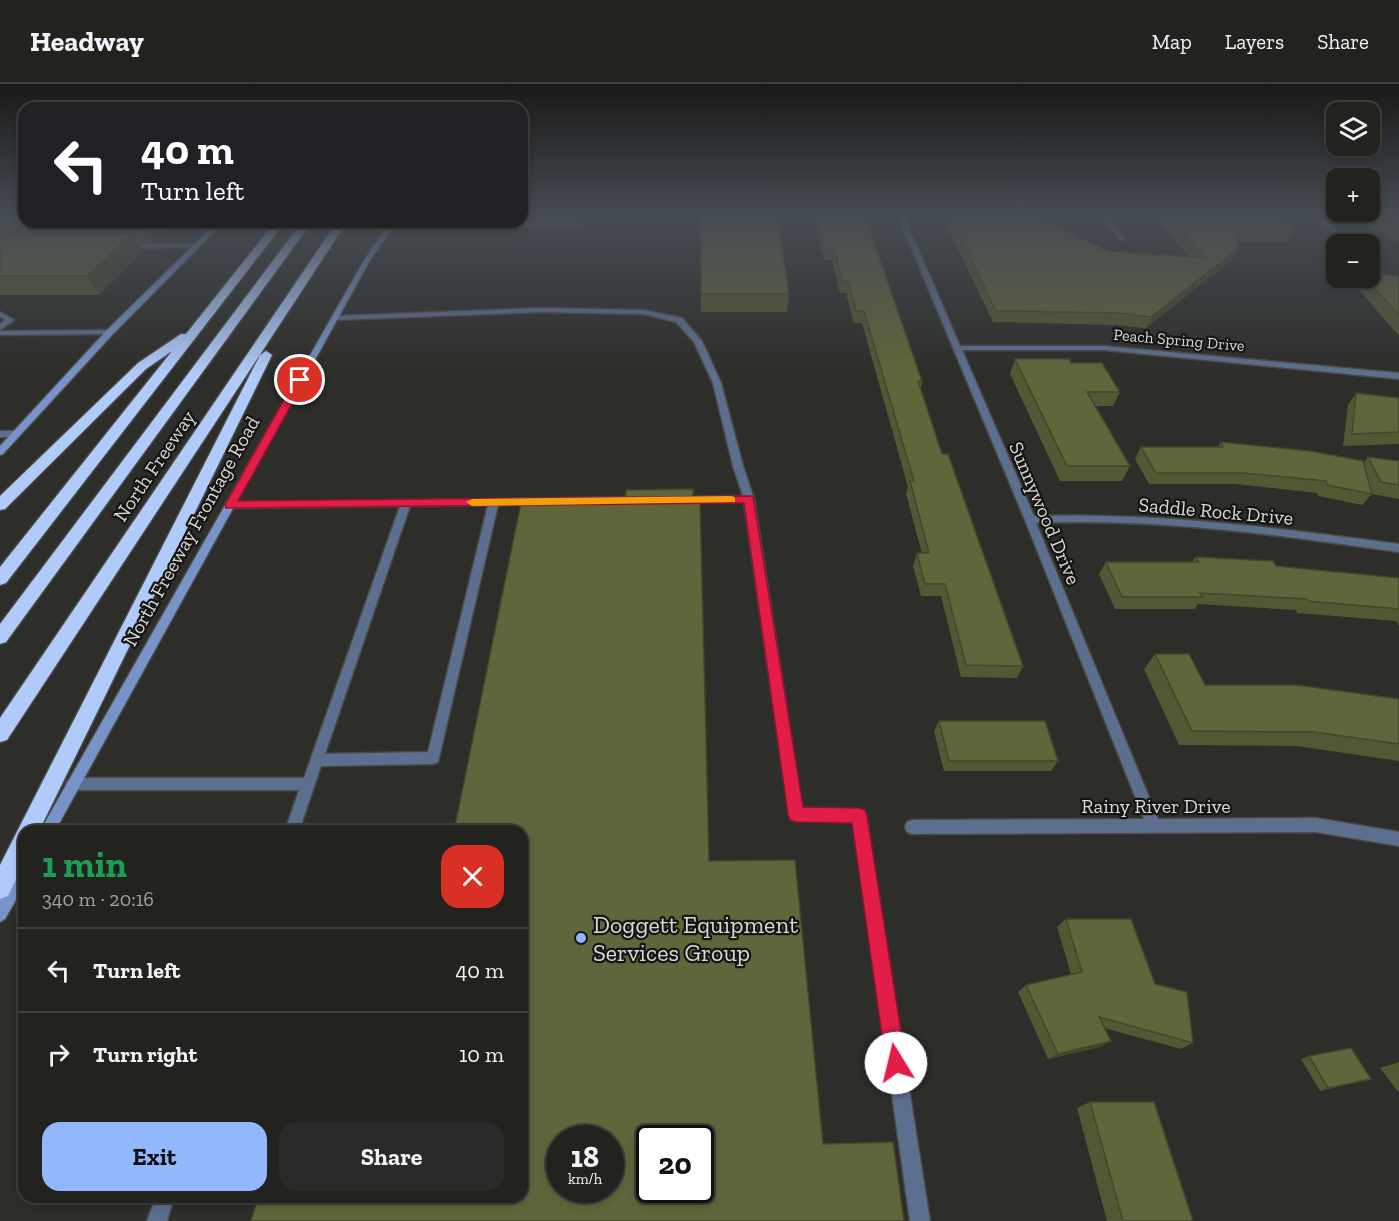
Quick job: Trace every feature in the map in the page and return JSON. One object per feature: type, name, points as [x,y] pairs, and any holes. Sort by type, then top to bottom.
[{"type":"highway","points":[[0,579],[244,269]]},
{"type":"highway","name":"North Freeway","points":[[0,637],[272,269]]},
{"type":"highway","name":"North Freeway","points":[[0,734],[311,269]]},
{"type":"highway","points":[[31,825],[300,286]]},
{"type":"highway","points":[[0,505],[142,366],[199,327]]},
{"type":"highway","points":[[0,888],[18,852]]},
{"type":"main road","points":[[0,452],[110,332],[174,269]]},
{"type":"main road","name":"North Freeway Frontage Road","points":[[50,825],[365,269]]},
{"type":"main road","points":[[0,914],[18,882]]},
{"type":"street","name":"Sunnywood Drive","points":[[923,269],[1030,520],[1153,825]]},
{"type":"street","points":[[335,318],[541,310],[644,312],[679,320],[698,341],[717,383],[738,466],[749,499],[796,814],[859,816],[920,1221]]},
{"type":"street","points":[[0,314],[10,320],[0,331]]},
{"type":"street","points":[[0,331],[110,332]]},
{"type":"street","name":"Peach Spring Drive","points":[[956,348],[1104,348],[1399,376]]},
{"type":"street","points":[[0,434],[16,434]]},
{"type":"street","points":[[230,505],[749,499]]},
{"type":"street","points":[[316,760],[433,758],[494,502]]},
{"type":"street","points":[[294,825],[405,503]]},
{"type":"street","name":"Saddle Rock Drive","points":[[1030,520],[1061,518],[1195,524],[1399,548]]},
{"type":"street","points":[[73,784],[308,784]]},
{"type":"street","name":"Rainy River Drive","points":[[912,827],[1316,825],[1399,839]]},
{"type":"street","points":[[157,1221],[163,1203]]},
{"type":"building","points":[[0,269],[94,269],[87,276],[0,276]]},
{"type":"building","points":[[701,269],[785,269],[789,294],[701,294]]},
{"type":"building","points":[[839,269],[883,269],[922,381],[918,381],[942,454],[948,454],[1023,666],[966,665],[945,584],[925,584],[917,553],[929,553],[910,481],[914,481],[864,311],[856,311],[848,281],[842,281]]},
{"type":"building","points":[[976,269],[1211,269],[1151,317],[1119,313],[996,311]]},
{"type":"building","points":[[1380,275],[1399,276],[1399,315],[1374,288],[1380,288]]},
{"type":"building","points":[[1015,359],[1069,359],[1071,363],[1102,363],[1120,392],[1087,392],[1130,466],[1067,466]]},
{"type":"building","points":[[1356,393],[1399,398],[1399,432],[1352,434]]},
{"type":"building","points":[[1221,442],[1310,451],[1363,461],[1372,494],[1327,485],[1326,481],[1243,473],[1156,473],[1141,447],[1223,447]]},
{"type":"building","points":[[1368,457],[1399,461],[1399,485],[1381,482]]},
{"type":"building","points":[[693,489],[693,501],[700,501],[709,861],[795,860],[823,1144],[893,1142],[904,1221],[251,1221],[256,1203],[528,1203],[528,825],[455,825],[521,503],[625,502],[626,490]]},
{"type":"building","points":[[1196,557],[1273,561],[1276,566],[1399,578],[1399,609],[1308,601],[1307,599],[1200,593],[1203,597],[1122,597],[1106,562],[1199,562]]},
{"type":"building","points":[[1155,654],[1189,654],[1205,685],[1296,685],[1399,699],[1399,744],[1314,732],[1192,731]]},
{"type":"building","points":[[939,721],[1045,721],[1058,761],[949,761]]},
{"type":"building","points":[[1066,919],[1131,919],[1155,984],[1187,992],[1193,1043],[1099,1017],[1111,1041],[1058,1054],[1026,985],[1082,972]]},
{"type":"building","points":[[1351,1048],[1371,1079],[1328,1088],[1309,1056]]},
{"type":"building","points":[[1090,1102],[1154,1102],[1193,1221],[1123,1221]]},
{"type":"slow traffic","points":[[472,502],[731,499]]},
{"type":"place","name":"Doggett Equipment Services Group","points":[[581,938]]},
{"type":"route","points":[[300,380],[230,505],[749,499],[796,814],[859,816],[896,1063]]}]
